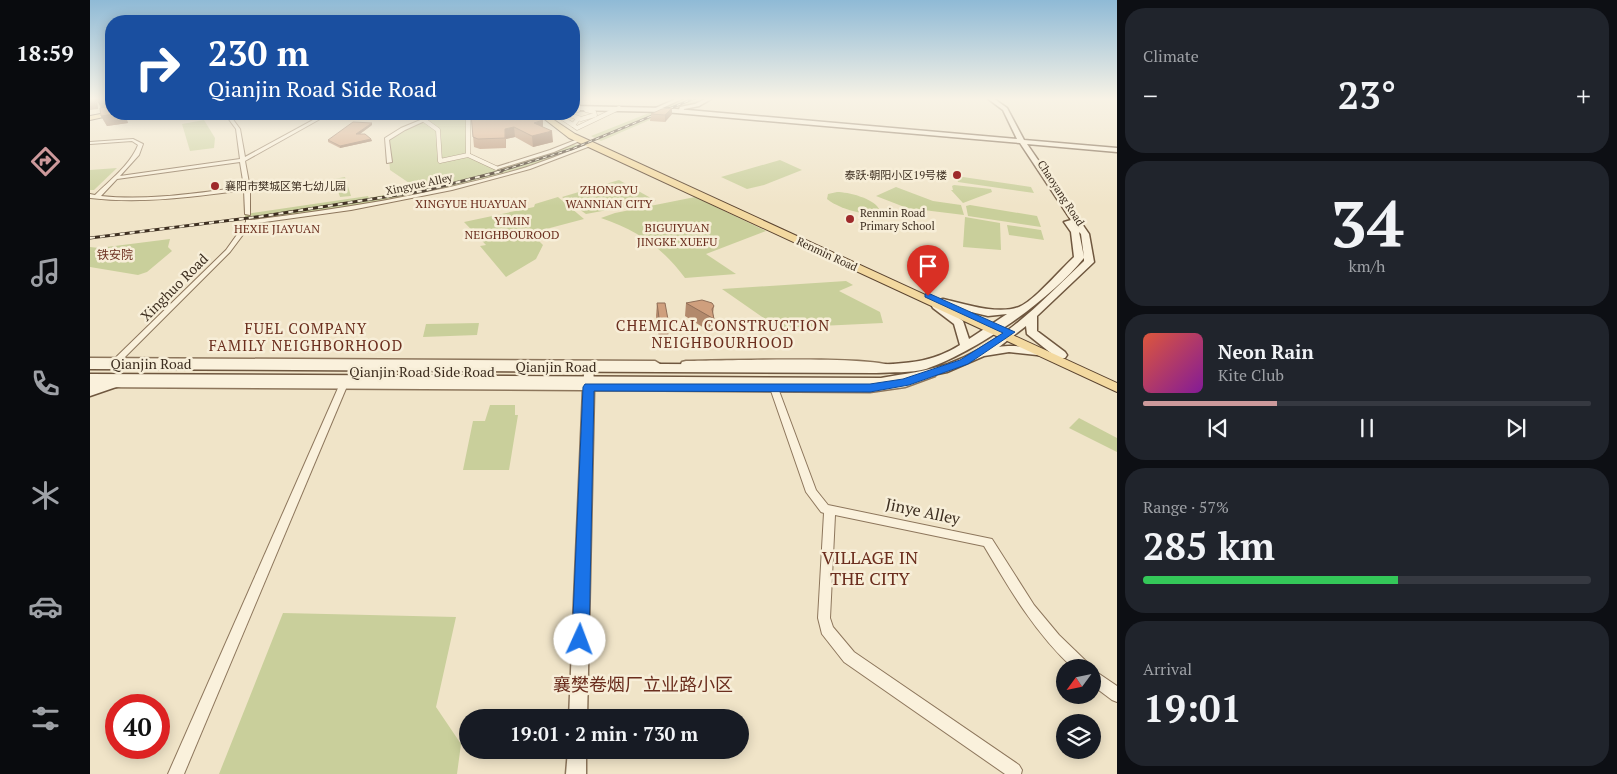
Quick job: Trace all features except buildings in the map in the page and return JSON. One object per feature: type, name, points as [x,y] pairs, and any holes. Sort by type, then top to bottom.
[{"type":"main road","name":"Renmin Road","points":[[570,134],[940,304]]},
{"type":"main road","name":"Renmin Road","points":[[576,134],[1117,388]]},
{"type":"main road","points":[[953,134],[1004,141],[1018,140],[1033,143],[1117,148]]},
{"type":"main road","points":[[961,134],[1117,148]]},
{"type":"main road","name":"Chaoyang Road","points":[[1000,332],[1089,262],[1085,234],[1016,134]]},
{"type":"main road","points":[[940,304],[988,313],[1027,312],[1031,332],[1061,355]]},
{"type":"main road","points":[[940,304],[959,323],[966,347]]},
{"type":"main road","name":"Chaoyang Road","points":[[1000,332],[1027,312]]},
{"type":"main road","name":"Renmin Road","points":[[1000,332],[1061,355],[1117,380]]},
{"type":"main road","name":"Qianjin Road","points":[[114,363],[589,379],[921,366],[953,354],[1000,332]]},
{"type":"main road","name":"Qianjin Road","points":[[92,380],[140,378],[345,382],[589,379],[881,382],[933,373],[964,362],[978,353],[1000,332]]},
{"type":"main road","points":[[978,353],[1010,348],[1042,354]]},
{"type":"main road","points":[[114,363],[92,380],[102,386],[140,378]]},
{"type":"street","points":[[239,134],[247,188],[248,219]]},
{"type":"street","points":[[115,178],[243,160],[290,134]]},
{"type":"street","points":[[389,162],[387,139],[395,134]]},
{"type":"street","points":[[438,134],[440,162],[468,155],[496,168],[552,151],[580,140]]},
{"type":"street","points":[[467,134],[468,155]]},
{"type":"street","points":[[90,143],[133,140],[141,145],[137,154],[115,178],[93,197]]},
{"type":"street","name":"Xingyue Alley","points":[[248,219],[326,213],[474,183],[520,170],[591,145]]},
{"type":"street","points":[[93,197],[140,199],[177,197],[247,188]]},
{"type":"street","name":"Xinghuo Road","points":[[114,363],[228,251],[248,219]]},
{"type":"street","name":"Qianjin Road Side Road","points":[[90,361],[114,363],[854,364],[891,368]]},
{"type":"street","points":[[578,709],[589,379],[774,388],[870,388],[905,383],[933,373]]},
{"type":"street","points":[[176,774],[345,382]]},
{"type":"street","name":"Qianjin Road Side Road","points":[[114,383],[345,382]]},
{"type":"street","points":[[774,388],[810,492],[825,508],[830,510],[824,618],[827,630],[849,657],[1014,770],[1013,774]]},
{"type":"street","name":"Jinye Alley","points":[[830,510],[988,542],[1033,616],[1073,659]]},
{"type":"street","points":[[1101,683],[1117,695]]},
{"type":"street","points":[[576,774],[577,759]]},
{"type":"green space","points":[[185,134],[213,134],[215,138],[214,148],[190,151]]},
{"type":"green space","points":[[395,134],[467,134],[468,155],[496,168],[572,144],[587,147],[506,174],[424,194],[340,209],[245,220],[245,214],[368,196],[369,198],[425,187],[415,187],[390,170],[387,139]]},
{"type":"green space","points":[[596,134],[617,134],[601,141],[591,136]]},
{"type":"green space","points":[[780,160],[802,170],[764,185],[747,189],[721,177]]},
{"type":"green space","points":[[117,168],[94,190],[90,190],[90,170]]},
{"type":"green space","points":[[956,176],[1031,187],[1034,193],[958,182]]},
{"type":"green space","points":[[345,177],[351,196],[340,197],[334,179]]},
{"type":"green space","points":[[619,180],[656,201],[586,214],[562,197]]},
{"type":"green space","points":[[952,186],[991,189],[992,192],[963,203],[951,190],[953,190]]},
{"type":"green space","points":[[896,187],[933,201],[961,205],[964,215],[907,208],[876,196]]},
{"type":"green space","points":[[837,192],[854,194],[876,205],[879,209],[875,212],[861,213],[845,209],[827,199],[828,194]]},
{"type":"green space","points":[[558,197],[584,219],[531,233],[543,245],[536,259],[506,277],[480,246],[486,245],[464,222],[534,207],[535,204]]},
{"type":"green space","points":[[695,197],[766,231],[706,254],[736,274],[685,278],[668,258],[648,241],[626,228],[601,218],[615,213]]},
{"type":"green space","points":[[970,205],[1037,216],[1041,227],[968,216],[966,206]]},
{"type":"green space","points":[[965,217],[1000,223],[1001,250],[963,247]]},
{"type":"green space","points":[[1007,225],[1041,230],[1044,240],[1009,235]]},
{"type":"green space","points":[[170,239],[168,247],[172,251],[147,272],[138,275],[90,267],[90,247],[99,248]]},
{"type":"green space","points":[[846,281],[853,285],[839,291],[880,312],[883,323],[778,328],[722,289]]},
{"type":"green space","points":[[479,323],[477,335],[423,337],[426,324]]},
{"type":"green space","points":[[490,405],[515,405],[515,415],[518,415],[509,470],[463,470],[473,421],[485,421]]},
{"type":"green space","points":[[1079,418],[1117,438],[1117,452],[1069,428]]},
{"type":"green space","points":[[283,613],[456,617],[436,707],[459,741],[457,774],[219,774]]},
{"type":"railway","points":[[497,172],[572,149],[608,134]]},
{"type":"railway","points":[[90,238],[264,216],[423,191],[502,171]]},
{"type":"place","name":"泰跃·朝阳小区19号楼","points":[[957,175]]},
{"type":"place","name":"襄阳市樊城区第七幼儿园","points":[[215,186]]},
{"type":"place","name":"Renmin Road Primary School","points":[[850,219]]},
{"type":"district","name":"ZHONGYU WANNIAN CITY","points":[[609,196]]},
{"type":"district","name":"XINGYUE HUAYUAN","points":[[471,203]]},
{"type":"district","name":"YIMIN NEIGHBOUROOD","points":[[512,227]]},
{"type":"district","name":"HEXIE JIAYUAN","points":[[277,228]]},
{"type":"district","name":"BIGUIYUAN JINGKE XUEFU","points":[[677,234]]},
{"type":"district","name":"铁安院","points":[[115,254]]},
{"type":"district","name":"CHEMICAL CONSTRUCTION NEIGHBOURHOOD","points":[[723,334]]},
{"type":"district","name":"FUEL COMPANY FAMILY NEIGHBORHOOD","points":[[306,336]]},
{"type":"district","name":"VILLAGE IN THE CITY","points":[[870,567]]},
{"type":"district","name":"襄樊卷烟厂立业路小区","points":[[643,684]]},
{"type":"route","points":[[580,640],[589,387],[870,388],[905,383],[964,362],[1010,332],[928,296]]}]
